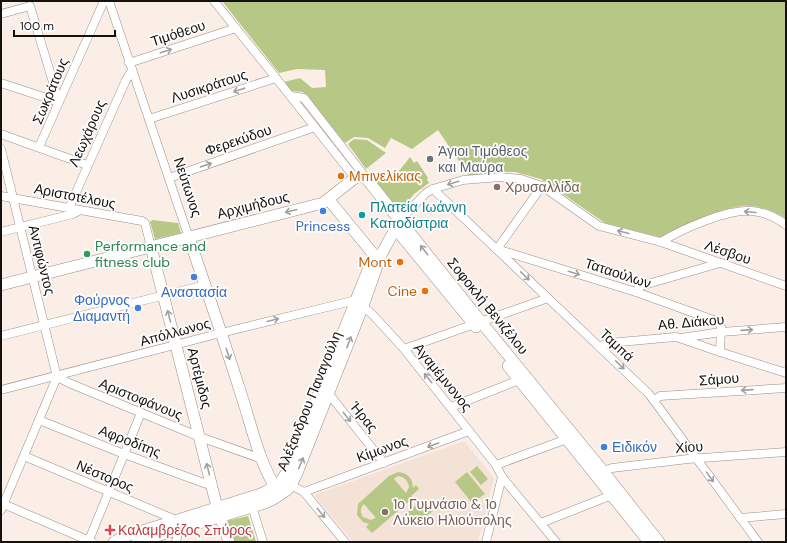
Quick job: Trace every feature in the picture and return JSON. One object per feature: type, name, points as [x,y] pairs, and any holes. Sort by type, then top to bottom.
[{"type":"street","name":"Σωκράτους","points":[[39,148],[104,1]]},
{"type":"street","name":"Νεύτωνος","points":[[109,1],[262,459],[270,480],[277,491]]},
{"type":"street","name":"Σοφοκλή Βενιζέλου","points":[[214,1],[355,178]]},
{"type":"street","points":[[1,14],[30,6],[59,102]]},
{"type":"street","name":"Τιμόθεου","points":[[131,66],[236,28]]},
{"type":"street","name":"Λεωχάρους","points":[[69,208],[131,66]]},
{"type":"street","name":"Λυσικράτους","points":[[149,119],[276,78]]},
{"type":"street","points":[[1,83],[59,102]]},
{"type":"street","name":"Σοφοκλή Βενιζέλου","points":[[291,96],[304,98],[366,178],[397,224],[600,474],[649,542]]},
{"type":"street","name":"Φερεκύδου","points":[[169,178],[315,127]]},
{"type":"street","points":[[1,134],[87,164]]},
{"type":"street","name":"Αντιφώντος","points":[[1,149],[57,377]]},
{"type":"street","points":[[355,178],[359,176],[366,178]]},
{"type":"street","name":"Λέσβου","points":[[433,189],[459,181],[500,177],[521,179],[542,186],[599,226],[661,242],[786,286]]},
{"type":"street","name":"Αρχιμήδους","points":[[1,285],[322,203],[328,200],[355,178]]},
{"type":"street","points":[[497,249],[542,186]]},
{"type":"street","points":[[397,224],[426,193],[433,189]]},
{"type":"street","name":"Ταμπά","points":[[433,189],[649,394],[758,542]]},
{"type":"street","name":"Αριστοτέλους","points":[[1,196],[143,222]]},
{"type":"street","points":[[328,200],[377,255]]},
{"type":"street","points":[[1,232],[73,214],[80,210]]},
{"type":"street","points":[[661,242],[671,236],[714,218],[738,211],[752,211],[768,215],[786,225]]},
{"type":"street","name":"Αρτέμιδος","points":[[143,222],[145,223],[212,486],[229,542]]},
{"type":"street","name":"Αλέξανδρου Παναγούλη","points":[[114,542],[123,537],[177,525],[251,503],[263,494],[277,491],[288,481],[302,462],[325,392],[377,255],[397,224]]},
{"type":"street","name":"Ταταούλων","points":[[497,249],[636,292],[718,322],[721,327],[721,332]]},
{"type":"street","points":[[636,292],[644,285],[720,263]]},
{"type":"street","points":[[1,336],[205,285]]},
{"type":"street","points":[[404,349],[548,298]]},
{"type":"street","name":"Απόλλωνος","points":[[1,390],[57,377],[221,333],[359,303]]},
{"type":"street","name":"Αγαμέμνονος","points":[[359,303],[404,349],[470,431],[496,465],[502,477],[556,542]]},
{"type":"street","name":"Σοφοκλή Βενιζέλου","points":[[477,323],[519,380],[566,439],[600,474]]},
{"type":"street","name":"Αθ. Διάκου","points":[[600,346],[608,343],[674,337],[681,338],[721,332],[786,327]]},
{"type":"street","points":[[720,352],[721,332]]},
{"type":"street","points":[[681,338],[785,372],[784,388]]},
{"type":"street","points":[[57,377],[2,506],[91,541],[108,493],[141,413]]},
{"type":"street","name":"Αριστοφάνους","points":[[57,377],[200,437],[262,459]]},
{"type":"street","points":[[451,407],[519,380]]},
{"type":"street","name":"Σάμου","points":[[654,400],[660,396],[784,388]]},
{"type":"street","name":"Ήρας","points":[[325,392],[384,463]]},
{"type":"street","name":"Αφροδίτης","points":[[39,420],[124,454],[212,486]]},
{"type":"street","name":"Κίμωνος","points":[[304,492],[470,431]]},
{"type":"street","points":[[496,465],[566,439]]},
{"type":"street","name":"Χίου","points":[[600,474],[612,468],[786,452]]},
{"type":"street","name":"Νέστορος","points":[[24,456],[177,525]]},
{"type":"street","points":[[486,542],[502,477]]},
{"type":"street","points":[[288,481],[304,492],[345,542]]},
{"type":"street","points":[[541,523],[615,494]]},
{"type":"street","name":"Σοφοκλή Βενιζέλου","points":[[615,494],[659,542]]},
{"type":"street","points":[[251,503],[263,542]]},
{"type":"street","points":[[740,518],[786,514]]},
{"type":"street","points":[[176,542],[177,525]]},
{"type":"street","name":"Αλέξανδρου Παναγούλη","points":[[137,542],[177,525]]},
{"type":"shaded area","points":[[464,441],[494,478],[478,542],[353,542],[314,495]]},
{"type":"green space","points":[[222,1],[786,1],[786,219],[765,209],[753,206],[742,206],[711,214],[663,238],[605,223],[541,179],[515,172],[496,172],[469,176],[438,130],[412,149],[391,138],[385,148],[368,138],[354,137],[345,143],[303,92],[291,91],[284,82],[300,78],[312,88],[326,87],[325,70],[297,69],[279,73]]},
{"type":"green space","points":[[354,139],[367,140],[386,153],[366,169],[348,144]]},
{"type":"green space","points":[[410,157],[414,163],[417,161],[428,178],[429,183],[414,194],[402,209],[399,210],[376,182],[399,171]]},
{"type":"green space","points":[[152,220],[178,223],[181,233],[155,239],[150,222]]},
{"type":"green space","points":[[477,466],[488,479],[481,485],[470,472]]},
{"type":"green space","points":[[398,472],[404,474],[411,479],[413,488],[416,485],[419,489],[411,496],[413,498],[372,533],[366,527],[369,524],[363,522],[357,515],[358,504],[389,476]],"holes":[[[398,476],[404,478],[408,483],[409,487],[406,493],[394,479]],[[364,504],[376,518],[371,520],[363,517],[361,510]]]},
{"type":"green space","points":[[467,472],[485,494],[472,503],[455,482]]},
{"type":"green space","points":[[424,499],[433,511],[413,527],[403,516]]},
{"type":"green space","points":[[248,516],[256,542],[233,542],[226,521]]},
{"type":"place","name":"Άγιοι Τιμόθεος και Μαύρα","points":[[430,159]]},
{"type":"place","name":"Μπινελίκιας","points":[[341,176]]},
{"type":"place","name":"Χρυσαλλίδα","points":[[497,187]]},
{"type":"place","name":"Princess","points":[[323,211]]},
{"type":"place","name":"Πλατεία Ιωάννη Καποδίστρια","points":[[362,215]]},
{"type":"place","name":"Performance and fitness club","points":[[87,254]]},
{"type":"place","name":"Mont","points":[[400,262]]},
{"type":"place","name":"Αναστασία","points":[[194,277]]},
{"type":"place","name":"Cine","points":[[425,291]]},
{"type":"place","name":"Φούρνος Διαμαντή","points":[[138,308]]},
{"type":"place","name":"Ειδικόν","points":[[604,447]]},
{"type":"place","name":"1ο Γυμνάσιο & 1ο Λύκειο Ηλιούπολης","points":[[385,512]]},
{"type":"place","name":"Καλαμβρέζος Σπύρος","points":[[110,530]]}]
